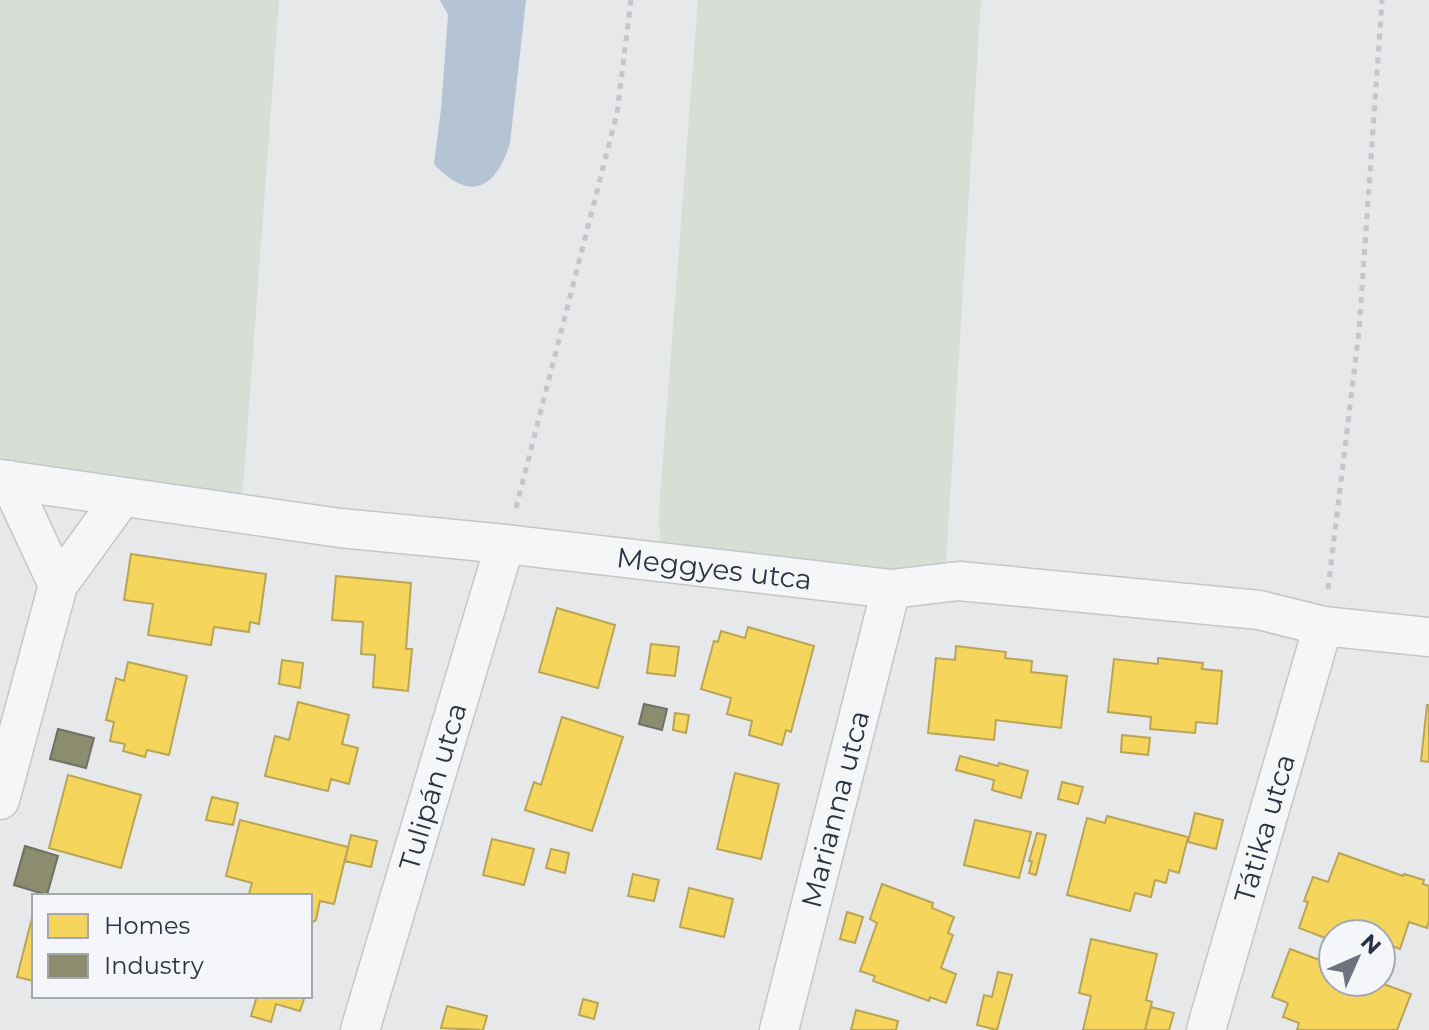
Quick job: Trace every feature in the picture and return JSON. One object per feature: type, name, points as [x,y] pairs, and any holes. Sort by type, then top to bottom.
[{"type":"street","name":"Meggyes utca","points":[[5,480],[340,528],[891,589],[959,581],[1259,610],[1323,626],[1429,637]]},
{"type":"street","points":[[5,480],[58,585]]},
{"type":"street","points":[[0,800],[58,585],[122,497]]},
{"type":"street","name":"Tulipán utca","points":[[360,1030],[505,544]]},
{"type":"street","name":"Marianna utca","points":[[779,1030],[891,589]]},
{"type":"street","name":"Tátika utca","points":[[1206,1030],[1323,626]]},
{"type":"path","points":[[505,544],[520,496],[617,113],[631,0]]},
{"type":"path","points":[[1323,626],[1359,331],[1382,0]]},
{"type":"shaded area","points":[[0,0],[279,0],[242,502],[0,479]]},
{"type":"shaded area","points":[[698,0],[981,0],[946,563],[896,574],[660,548],[659,510]]},
{"type":"water","points":[[440,0],[526,0],[510,143],[497,171],[480,185],[459,183],[434,164],[448,15]]},
{"type":"building: Homes","points":[[131,554],[266,574],[259,624],[250,622],[249,632],[214,627],[211,645],[148,635],[153,604],[124,600]]},
{"type":"building: Homes","points":[[336,576],[411,583],[406,649],[412,649],[408,691],[373,687],[375,655],[361,654],[363,622],[332,620]]},
{"type":"building: Homes","points":[[557,608],[615,625],[598,688],[539,672]]},
{"type":"building: Homes","points":[[748,627],[814,646],[791,732],[786,730],[782,745],[749,735],[752,721],[727,714],[731,698],[701,689],[714,641],[718,642],[721,631],[745,638]]},
{"type":"building: Homes","points":[[651,644],[679,647],[675,676],[647,673]]},
{"type":"building: Homes","points":[[956,646],[1006,652],[1005,658],[1032,661],[1031,672],[1067,676],[1061,728],[996,720],[994,740],[928,733],[936,658],[955,660]]},
{"type":"building: Homes","points":[[1158,658],[1203,663],[1202,669],[1222,671],[1217,724],[1196,722],[1195,733],[1150,729],[1151,717],[1108,712],[1114,659],[1158,664]]},
{"type":"building: Homes","points":[[282,660],[303,663],[300,688],[279,684]]},
{"type":"building: Homes","points":[[128,662],[187,676],[169,755],[147,750],[145,757],[123,751],[125,744],[110,741],[114,722],[106,720],[116,678],[124,681]]},
{"type":"building: Homes","points":[[298,702],[349,715],[342,744],[358,748],[349,784],[331,779],[328,791],[265,776],[275,736],[289,740]]},
{"type":"building: Homes","points":[[1429,705],[1429,762],[1421,761]]},
{"type":"building: Homes","points":[[675,713],[689,715],[686,733],[673,730]]},
{"type":"building: Homes","points":[[562,717],[623,737],[592,831],[525,810],[534,782],[541,785]]},
{"type":"building: Homes","points":[[1122,735],[1150,738],[1148,755],[1121,752]]},
{"type":"building: Homes","points":[[960,756],[1028,771],[1021,798],[992,790],[994,780],[956,770]]},
{"type":"building: Homes","points":[[735,773],[779,784],[761,859],[717,849]]},
{"type":"building: Homes","points":[[68,775],[141,795],[121,868],[49,848]]},
{"type":"building: Homes","points":[[1062,782],[1083,787],[1078,804],[1058,799]]},
{"type":"building: Homes","points":[[212,797],[238,803],[233,825],[206,820]]},
{"type":"building: Homes","points":[[1195,813],[1223,820],[1216,849],[1188,842]]},
{"type":"building: Homes","points":[[1107,816],[1188,837],[1179,873],[1169,870],[1166,883],[1155,880],[1151,897],[1135,893],[1130,911],[1067,895],[1087,818],[1105,823]]},
{"type":"building: Homes","points":[[240,820],[348,847],[334,904],[320,901],[316,920],[312,923],[312,894],[249,894],[252,883],[226,876]]},
{"type":"building: Homes","points":[[975,820],[1031,832],[1019,878],[964,865]]},
{"type":"building: Homes","points":[[1037,833],[1046,835],[1036,875],[1029,873],[1032,861],[1029,861]]},
{"type":"building: Homes","points":[[351,835],[377,841],[371,867],[345,861]]},
{"type":"building: Homes","points":[[492,839],[534,849],[524,885],[483,875]]},
{"type":"building: Homes","points":[[551,849],[569,853],[565,873],[546,868]]},
{"type":"building: Homes","points":[[1339,853],[1403,876],[1424,880],[1423,884],[1429,886],[1427,928],[1409,922],[1400,949],[1397,948],[1397,918],[1317,918],[1317,935],[1299,928],[1313,877],[1328,882]]},
{"type":"building: Homes","points":[[633,874],[659,880],[654,901],[628,896]]},
{"type":"building: Homes","points":[[882,884],[933,903],[932,908],[954,917],[948,933],[953,935],[941,968],[956,974],[946,1003],[930,997],[929,1001],[873,981],[875,976],[860,971],[877,923],[870,919]]},
{"type":"building: Homes","points":[[689,888],[733,899],[724,937],[680,927]]},
{"type":"building: Homes","points":[[847,912],[863,917],[855,943],[840,939]]},
{"type":"building: Homes","points":[[32,918],[32,981],[17,977]]},
{"type":"building: Homes","points":[[1091,939],[1157,954],[1146,1000],[1152,1002],[1145,1030],[1083,1030],[1091,996],[1079,993]]},
{"type":"building: Homes","points":[[1290,949],[1317,959],[1317,998],[1397,998],[1397,989],[1411,994],[1397,1030],[1297,1030],[1299,1023],[1283,1017],[1288,1003],[1272,997]]},
{"type":"building: Homes","points":[[998,972],[1012,975],[997,1030],[977,1025],[984,995],[992,997]]},
{"type":"building: Homes","points":[[256,998],[304,998],[300,1011],[276,1004],[271,1022],[251,1016]]},
{"type":"building: Homes","points":[[583,999],[598,1003],[594,1019],[579,1015]]},
{"type":"building: Homes","points":[[447,1006],[487,1016],[483,1030],[441,1028]]},
{"type":"building: Homes","points":[[1151,1007],[1174,1013],[1169,1030],[1145,1030]]},
{"type":"building: Homes","points":[[856,1010],[898,1021],[896,1030],[851,1030]]},
{"type":"building: Industry","points":[[644,704],[667,709],[662,730],[639,724]]},
{"type":"building: Industry","points":[[58,729],[94,738],[86,768],[50,759]]},
{"type":"building: Industry","points":[[25,846],[58,856],[47,894],[14,885]]}]
